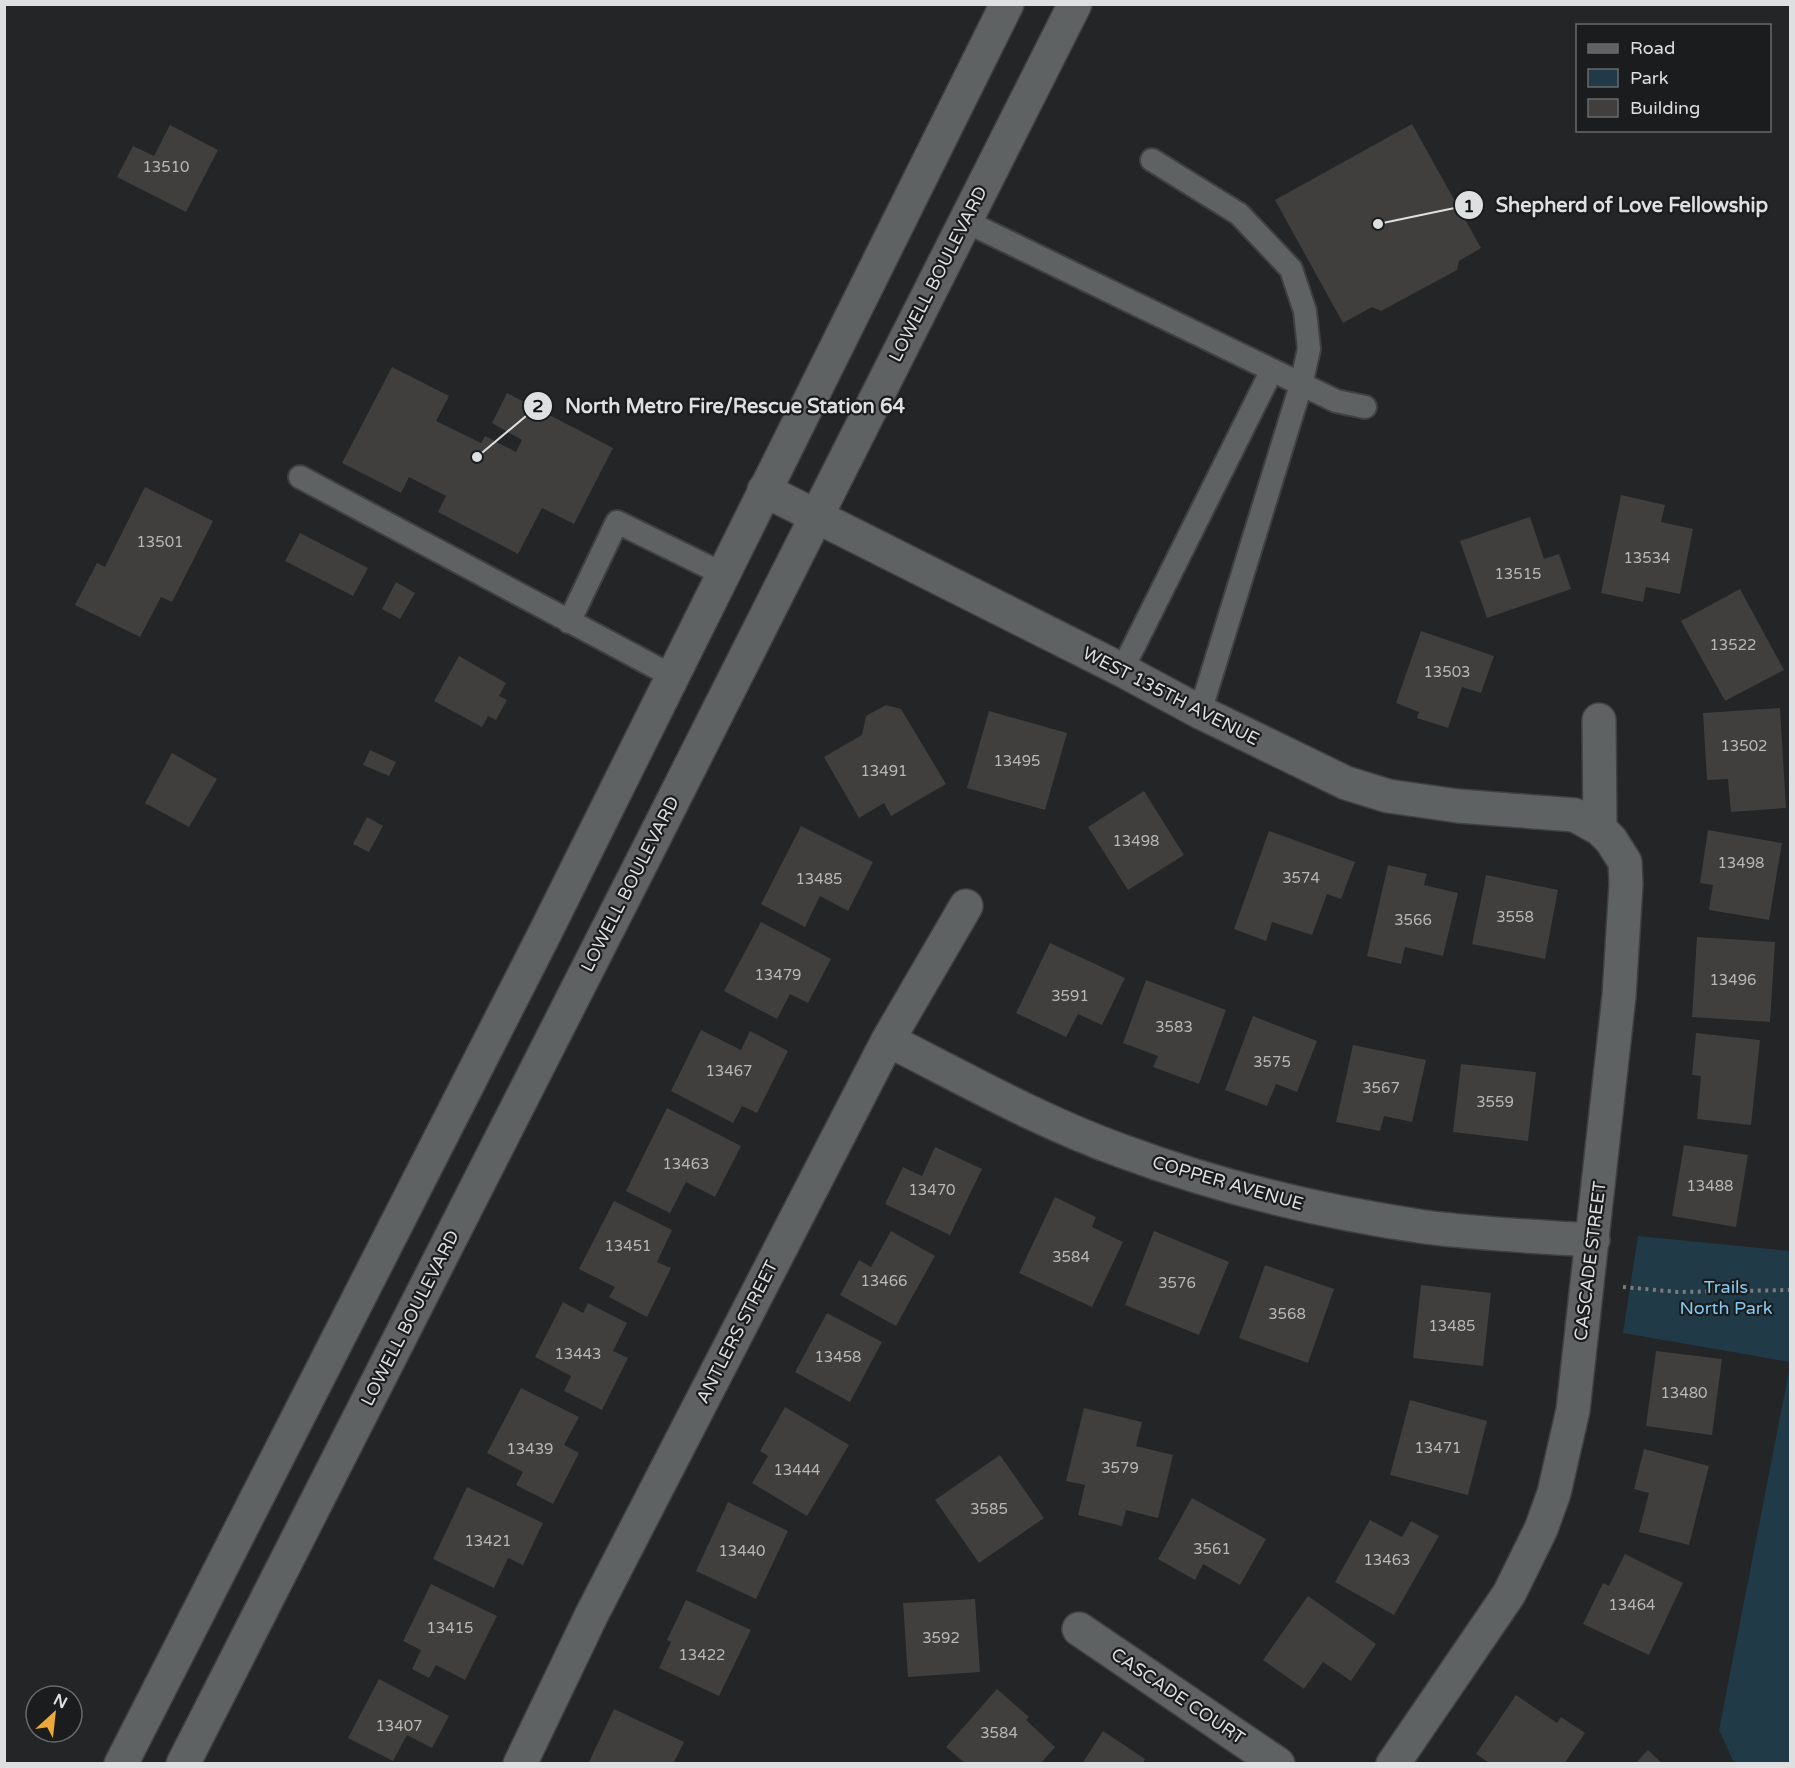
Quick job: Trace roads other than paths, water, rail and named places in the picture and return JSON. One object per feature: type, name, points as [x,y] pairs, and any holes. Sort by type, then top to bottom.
[{"type":"street","points":[[122,1764],[541,942],[1007,4]]},
{"type":"street","name":"LOWELL BOULEVARD","points":[[183,1764],[1076,4]]},
{"type":"street","name":"WEST 135TH AVENUE","points":[[764,490],[1122,670],[1200,712],[1346,783],[1388,796],[1458,806],[1575,815],[1600,829]]},
{"type":"street","points":[[1599,720],[1600,829]]},
{"type":"street","name":"CASCADE STREET","points":[[1393,1764],[1509,1594],[1541,1529],[1554,1493],[1573,1410],[1619,996],[1626,884],[1625,862],[1611,840],[1600,829]]},
{"type":"street","name":"ANTLERS STREET","points":[[520,1764],[592,1614],[888,1040],[966,906]]},
{"type":"street","name":"COPPER AVENUE","points":[[888,1040],[1064,1128],[1178,1171],[1298,1204],[1424,1226],[1508,1236],[1593,1240]]},
{"type":"street","name":"CASCADE COURT","points":[[1079,1629],[1278,1764]]},
{"type":"lane","points":[[1152,159],[1239,214],[1291,269],[1305,311],[1309,349],[1301,385],[1200,712]]},
{"type":"lane","points":[[965,221],[1301,385],[1336,401],[1365,407]]},
{"type":"lane","points":[[1122,670],[1272,370]]},
{"type":"lane","points":[[300,477],[674,677]]},
{"type":"lane","points":[[569,622],[617,522],[723,574]]},
{"type":"place","name":"Shepherd of Love Fellowship","points":[[1378,224]]},
{"type":"place","name":"North Metro Fire/Rescue Station 64","points":[[477,457]]},
{"type":"park label","name":"Trails North Park","points":[[1726,1297]]}]
